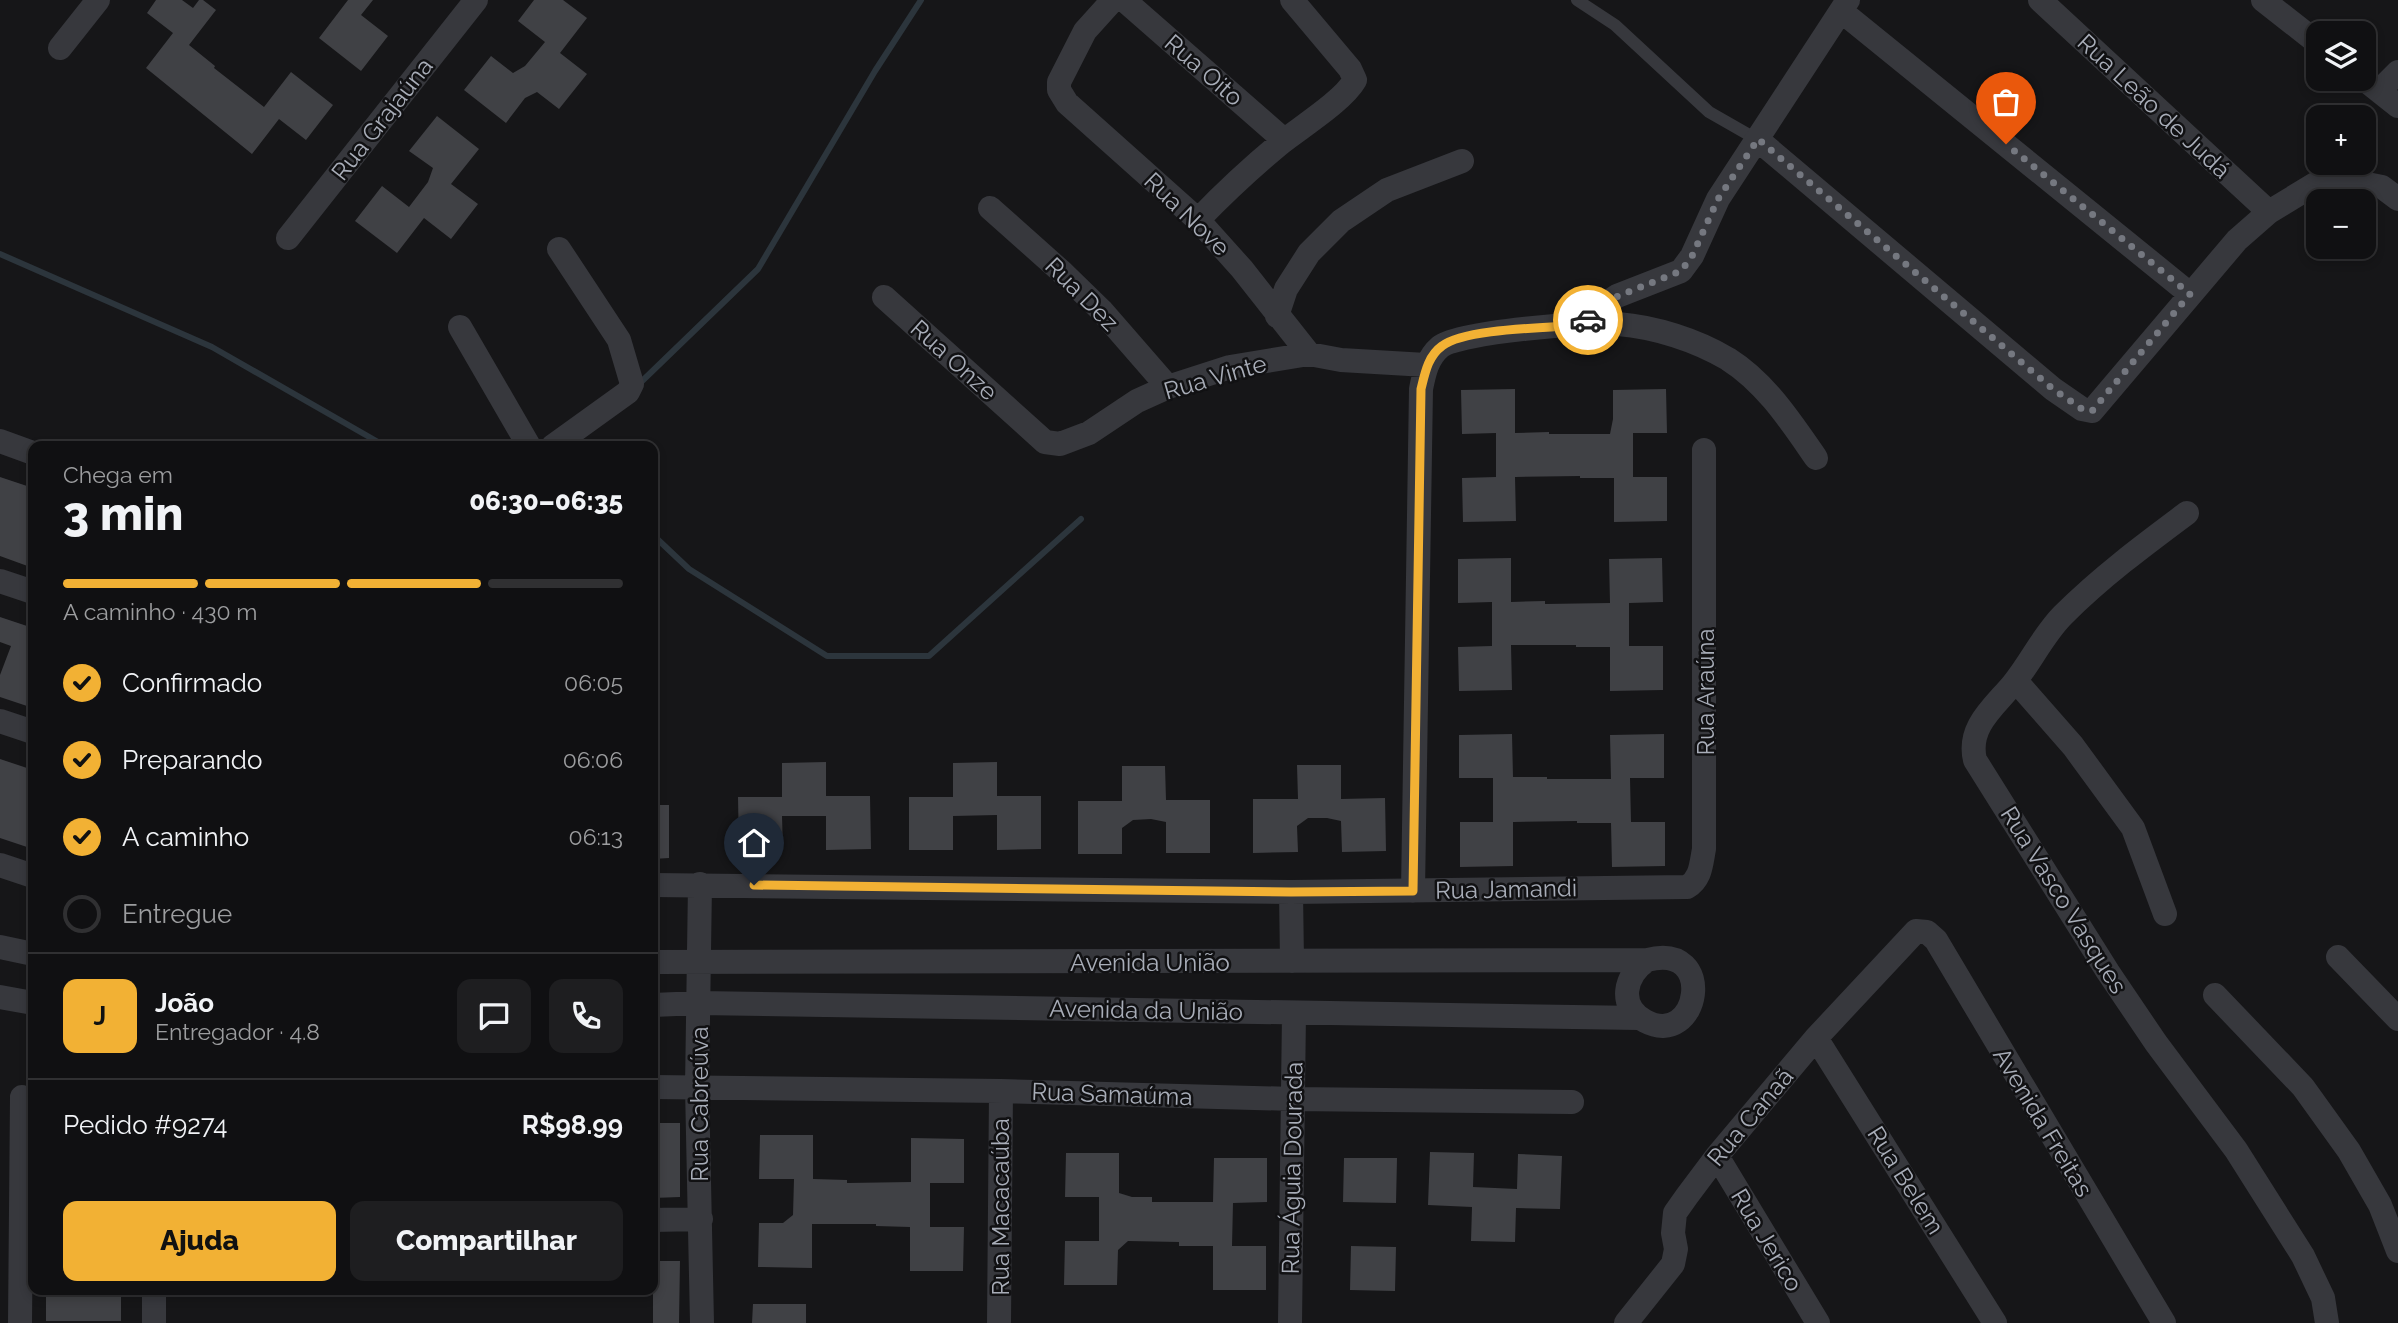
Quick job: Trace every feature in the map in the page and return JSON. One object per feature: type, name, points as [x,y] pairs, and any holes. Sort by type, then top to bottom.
[{"type":"street","points":[[60,48],[98,0]]},
{"type":"street","name":"Rua Grajaúna","points":[[288,238],[476,0]]},
{"type":"street","name":"Rua Nove","points":[[1113,0],[1085,32],[1059,82],[1059,90],[1067,103],[1198,220],[1242,269],[1309,354]]},
{"type":"street","name":"Rua Oito","points":[[1124,0],[1284,141]]},
{"type":"street","points":[[1198,220],[1238,178],[1351,87],[1355,77],[1350,69],[1292,0]]},
{"type":"street","name":"Rua Leão de Judá","points":[[2040,0],[2269,212]]},
{"type":"street","points":[[2263,0],[2306,34]]},
{"type":"street","points":[[1582,325],[1602,306],[1618,296],[1681,271],[1692,256],[1718,199],[1844,5],[2190,294]]},
{"type":"street","points":[[2380,92],[2398,72]]},
{"type":"street","points":[[1758,139],[2053,389],[2082,409],[2092,411],[2237,240],[2269,212],[2315,184],[2351,181],[2390,193]]},
{"type":"street","points":[[1277,316],[1286,289],[1309,253],[1341,220],[1387,190],[1462,161]]},
{"type":"street","name":"Rua Dez","points":[[990,208],[1101,310],[1168,387]]},
{"type":"street","points":[[559,249],[619,340],[632,377],[628,392],[560,441]]},
{"type":"street","name":"Rua Onze","points":[[884,297],[1024,422]]},
{"type":"street","points":[[1413,891],[1421,389],[1426,365],[1439,347],[1450,340],[1488,332],[1616,323],[1653,330],[1703,346],[1730,360],[1763,387],[1816,458]]},
{"type":"street","points":[[460,327],[526,441]]},
{"type":"street","name":"Rua Vinte","points":[[1024,422],[1045,442],[1060,444],[1089,433],[1137,401],[1168,387],[1230,367],[1309,354],[1341,360],[1426,365]]},
{"type":"street","points":[[0,441],[28,451]]},
{"type":"street","name":"Rua Araúna","points":[[1645,886],[1691,885],[1700,874],[1704,849],[1704,450]]},
{"type":"street","name":"Rua Vasco Vasques","points":[[2187,513],[2134,552],[2063,616],[1976,729],[1972,748],[1975,760],[2108,972],[2156,1043],[2236,1150],[2302,1256],[2323,1298],[2327,1323]]},
{"type":"street","points":[[0,581],[28,590]]},
{"type":"street","points":[[2015,681],[2073,746],[2133,828],[2165,914]]},
{"type":"street","points":[[0,721],[28,730]]},
{"type":"street","points":[[0,865],[28,874]]},
{"type":"street","name":"Rua Cabreúva","points":[[700,884],[697,1087],[702,1323]]},
{"type":"street","name":"Rua Jamandi","points":[[658,885],[1291,892],[1645,886]]},
{"type":"street","points":[[1291,892],[1292,961]]},
{"type":"street","name":"Rua Canaã","points":[[1637,1318],[1672,1264],[1676,1249],[1673,1233],[1675,1213],[1717,1156],[1816,1038],[1916,931]]},
{"type":"street","name":"Avenida Freitas","points":[[1916,931],[1927,932],[1936,940],[2164,1323]]},
{"type":"street","points":[[0,947],[28,953]]},
{"type":"street","points":[[2337,957],[2398,1019]]},
{"type":"street","name":"Avenida da União","points":[[658,1005],[699,1003],[1639,1018],[1650,1024],[1671,1024],[1681,1019],[1693,1002],[1693,981],[1689,971],[1681,963],[1670,958],[1647,960]]},
{"type":"street","points":[[1639,1018],[1632,1009],[1627,987],[1637,966],[1647,960]]},
{"type":"street","name":"Avenida União","points":[[658,962],[1647,960]]},
{"type":"street","points":[[2215,995],[2303,1087],[2349,1151],[2380,1205],[2398,1251]]},
{"type":"street","points":[[0,997],[28,1002]]},
{"type":"street","name":"Rua Águia Dourada","points":[[1290,1323],[1294,1013]]},
{"type":"street","name":"Rua Belem","points":[[1816,1038],[1995,1323]]},
{"type":"street","name":"Rua Samaúma","points":[[658,1087],[1572,1102]]},
{"type":"street","name":"Rua Macacaúba","points":[[999,1323],[1001,1091]]},
{"type":"street","points":[[19,1097],[20,1323]]},
{"type":"street","name":"Rua Jerico","points":[[1717,1156],[1818,1323]]},
{"type":"street","points":[[658,1220],[701,1219]]},
{"type":"street","points":[[154,1295],[155,1323]]},
{"type":"lane","points":[[1577,0],[1615,25],[1709,112],[1758,139]]},
{"type":"building","points":[[156,0],[182,0],[193,8],[199,0],[203,0],[216,10],[189,45],[264,107],[291,72],[333,105],[306,140],[279,119],[252,154],[146,68],[173,33],[147,13]]},
{"type":"building","points":[[348,0],[373,0],[361,15],[388,36],[361,71],[319,38]]},
{"type":"building","points":[[534,0],[563,0],[587,18],[560,53],[587,74],[559,109],[537,92],[525,98],[506,123],[464,90],[491,56],[513,73],[525,66],[545,42],[518,21]]},
{"type":"building","points":[[437,116],[479,149],[451,184],[478,204],[451,239],[424,218],[397,253],[355,221],[382,186],[409,207],[428,182],[433,168],[409,151]]},
{"type":"building","points":[[1515,389],[1515,433],[1610,434],[1613,390],[1666,389],[1667,433],[1633,433],[1633,477],[1667,477],[1667,521],[1614,522],[1614,478],[1580,476],[1515,477],[1516,521],[1463,522],[1462,478],[1496,477],[1496,433],[1462,434],[1461,390]]},
{"type":"building","points":[[0,477],[28,486],[28,566],[0,556]]},
{"type":"building","points":[[1511,558],[1511,602],[1545,601],[1545,604],[1610,603],[1609,559],[1662,558],[1663,602],[1629,603],[1629,646],[1663,646],[1663,690],[1610,691],[1610,647],[1511,645],[1512,690],[1459,691],[1458,647],[1492,646],[1492,602],[1458,603],[1458,559]]},
{"type":"building","points":[[0,617],[28,626],[28,706],[0,697],[0,675],[11,646],[0,642]]},
{"type":"building","points":[[1512,734],[1513,777],[1611,779],[1610,735],[1664,734],[1664,778],[1630,778],[1631,822],[1665,822],[1665,866],[1612,867],[1611,823],[1577,821],[1513,822],[1513,866],[1460,867],[1460,822],[1493,822],[1493,778],[1459,778],[1459,735]]},
{"type":"building","points":[[0,759],[28,768],[28,847],[0,838]]},
{"type":"building","points":[[826,762],[826,796],[870,796],[871,849],[826,850],[826,816],[782,816],[783,850],[739,850],[738,797],[782,797],[782,763]]},
{"type":"building","points":[[997,762],[997,796],[1041,796],[1041,849],[997,850],[997,815],[953,816],[953,850],[909,850],[909,797],[953,797],[953,763]]},
{"type":"building","points":[[1297,765],[1341,765],[1341,799],[1385,798],[1386,851],[1342,852],[1341,821],[1308,818],[1297,826],[1298,852],[1253,853],[1253,799],[1298,799]]},
{"type":"building","points":[[1122,766],[1165,766],[1166,800],[1210,800],[1210,853],[1166,853],[1166,822],[1151,819],[1133,820],[1122,828],[1122,854],[1078,854],[1078,801],[1122,801]]},
{"type":"building","points":[[658,805],[669,805],[669,858],[658,859]]},
{"type":"building","points":[[658,1123],[680,1123],[680,1197],[658,1198]]},
{"type":"building","points":[[760,1135],[813,1135],[813,1179],[847,1180],[847,1183],[911,1182],[911,1138],[964,1139],[964,1183],[930,1183],[930,1227],[964,1227],[963,1271],[910,1271],[910,1227],[876,1224],[812,1224],[812,1268],[758,1267],[759,1223],[783,1223],[793,1215],[794,1179],[759,1179]]},
{"type":"building","points":[[1430,1152],[1474,1153],[1473,1187],[1517,1189],[1518,1154],[1562,1156],[1560,1209],[1516,1208],[1515,1242],[1471,1241],[1472,1207],[1428,1205]]},
{"type":"building","points":[[1066,1153],[1119,1153],[1119,1193],[1132,1197],[1152,1197],[1152,1202],[1213,1202],[1214,1158],[1267,1158],[1267,1202],[1233,1203],[1232,1246],[1266,1246],[1266,1290],[1213,1290],[1213,1246],[1179,1246],[1179,1242],[1128,1241],[1118,1250],[1117,1285],[1064,1285],[1065,1241],[1099,1241],[1099,1197],[1065,1197]]},
{"type":"building","points":[[1344,1158],[1397,1158],[1396,1203],[1343,1202]]},
{"type":"building","points":[[1351,1246],[1396,1247],[1395,1291],[1350,1290]]},
{"type":"building","points":[[658,1261],[680,1261],[679,1323],[653,1323],[653,1295],[658,1295]]},
{"type":"building","points":[[46,1295],[121,1295],[121,1321],[46,1321]]},
{"type":"building","points":[[753,1304],[806,1304],[806,1323],[752,1323]]},
{"type":"waterway","points":[[638,385],[758,269],[875,71],[921,0]]},
{"type":"waterway","points":[[0,254],[212,347],[376,441]]},
{"type":"waterway","points":[[658,540],[689,569],[827,656],[929,656],[1081,519]]},
{"type":"way so far","points":[[1588,320],[1602,306],[1618,296],[1681,271],[1692,256],[1718,199],[1758,139],[2053,389],[2082,409],[2092,411],[2190,294],[2006,144]]},
{"type":"route","points":[[754,885],[1291,892],[1413,891],[1421,389],[1426,365],[1439,347],[1450,340],[1488,332],[1582,325],[1588,320]]}]
